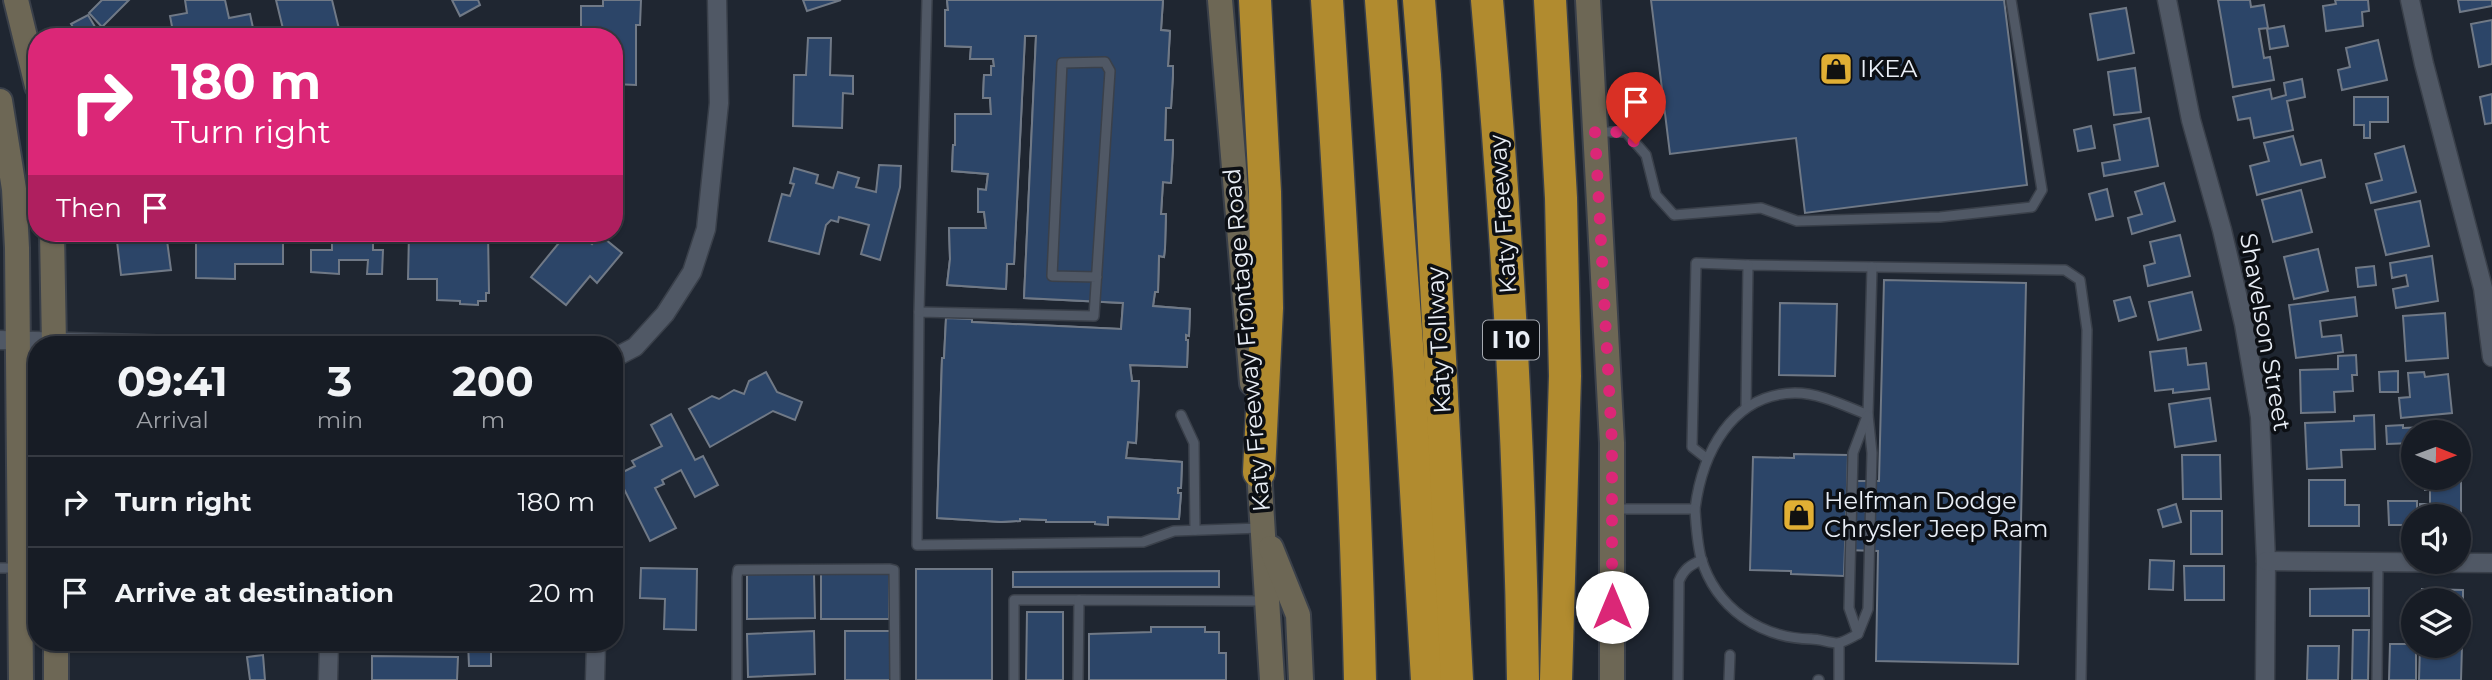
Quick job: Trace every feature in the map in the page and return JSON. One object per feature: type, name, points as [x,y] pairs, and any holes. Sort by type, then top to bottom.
[{"type":"highway","points":[[1255,0],[1265,192],[1266,282],[1259,472]]},
{"type":"highway","points":[[1327,0],[1355,482],[1360,680]]},
{"type":"highway","points":[[1381,0],[1412,410],[1427,680]]},
{"type":"highway","name":"Katy Tollway","points":[[1419,0],[1457,680]]},
{"type":"highway","name":"Katy Freeway","points":[[1488,0],[1499,137],[1513,393],[1522,680]]},
{"type":"highway","points":[[1550,0],[1561,198],[1565,376],[1556,680]]},
{"type":"highway","points":[[1444,440],[1448,680]]},
{"type":"main road","points":[[16,0],[28,49]]},
{"type":"main road","name":"Katy Freeway Frontage Road","points":[[1220,0],[1259,472],[1272,680]]},
{"type":"main road","points":[[1588,0],[1612,443],[1612,680]]},
{"type":"main road","points":[[0,102],[14,189],[9,340],[21,680]]},
{"type":"main road","points":[[52,242],[54,336]]},
{"type":"main road","points":[[1263,527],[1298,615],[1301,680]]},
{"type":"main road","points":[[55,651],[56,680]]},
{"type":"street","points":[[623,353],[635,346],[665,314],[692,272],[706,229],[719,103],[717,0]]},
{"type":"street","name":"Shavelson Street","points":[[2167,0],[2191,120],[2222,230],[2244,324],[2260,417],[2266,561],[2265,680]]},
{"type":"street","points":[[2410,0],[2424,64],[2483,288],[2492,357]]},
{"type":"street","points":[[9,340],[28,341]]},
{"type":"street","points":[[2266,561],[2492,563]]},
{"type":"street","points":[[328,651],[328,680]]},
{"type":"street","points":[[595,680],[596,651]]},
{"type":"lane","points":[[927,0],[919,312],[918,545],[1143,542],[1174,531],[1263,527]]},
{"type":"lane","points":[[1595,132],[1626,132],[1646,155],[1657,195],[1674,215],[1761,208],[1797,221],[1940,217],[2032,207],[2042,190],[2011,0]]},
{"type":"lane","points":[[919,312],[1094,316],[1097,277],[1110,71],[1105,62],[1062,63],[1052,276],[1097,277]]},
{"type":"lane","points":[[1706,458],[1692,447],[1696,263],[2065,270],[2080,281],[2087,330],[2081,680]]},
{"type":"lane","points":[[1746,408],[1748,265]]},
{"type":"lane","points":[[1868,415],[1833,401],[1796,393],[1772,396],[1746,408],[1725,430],[1706,458],[1698,484],[1695,509],[1696,536],[1702,560],[1714,585],[1729,604],[1748,621],[1769,633],[1795,639],[1839,643],[1858,634],[1868,609],[1872,453],[1868,415],[1872,267]]},
{"type":"lane","points":[[1181,415],[1194,443],[1195,530]]},
{"type":"lane","points":[[1858,634],[1849,608],[1853,453],[1868,415]]},
{"type":"lane","points":[[1612,509],[1695,509]]},
{"type":"lane","points":[[1678,680],[1679,581],[1691,564],[1702,560]]},
{"type":"lane","points":[[2377,680],[2378,562]]},
{"type":"lane","points":[[737,680],[738,570],[876,569],[894,570],[895,680]]},
{"type":"lane","points":[[1014,680],[1014,600],[1268,601]]},
{"type":"lane","points":[[1079,600],[1079,680]]},
{"type":"lane","points":[[1839,643],[1839,680]]},
{"type":"lane","points":[[1729,680],[1730,655]]},
{"type":"building","points":[[102,0],[129,0],[102,27],[89,13]]},
{"type":"building","points":[[185,0],[225,0],[229,18],[250,14],[253,28],[172,28],[170,16],[187,13]]},
{"type":"building","points":[[276,0],[332,0],[339,28],[283,28]]},
{"type":"building","points":[[452,0],[478,0],[480,5],[460,16]]},
{"type":"building","points":[[603,0],[641,0],[640,25],[636,25],[636,85],[623,84],[623,28],[581,28],[581,6],[603,6]]},
{"type":"building","points":[[803,0],[841,0],[807,11]]},
{"type":"building","points":[[947,0],[1103,5],[1103,0],[1163,0],[1161,30],[1170,31],[1168,66],[1173,66],[1171,108],[1166,108],[1165,140],[1173,140],[1173,149],[1171,183],[1163,182],[1161,214],[1166,214],[1165,248],[1164,257],[1159,256],[1158,292],[1155,292],[1153,306],[1190,309],[1189,336],[1186,335],[1187,367],[1130,365],[1132,381],[1139,381],[1136,443],[1128,442],[1126,458],[1182,462],[1181,488],[1178,488],[1178,493],[1181,493],[1179,519],[1108,517],[1108,525],[1095,522],[1020,519],[1001,522],[937,518],[942,358],[946,318],[972,319],[972,322],[1121,329],[1123,303],[1024,298],[1036,36],[1025,36],[1014,264],[1007,264],[1006,289],[947,285],[949,228],[986,228],[984,212],[978,212],[978,189],[986,190],[988,174],[952,171],[955,114],[991,114],[990,98],[983,98],[984,75],[991,75],[991,66],[994,66],[993,59],[970,59],[971,47],[945,46],[945,10],[948,10]],"holes":[[[997,358],[1018,359],[1018,363],[1059,366],[1059,362],[1080,363],[1077,378],[1070,378],[1067,439],[1074,440],[1073,450],[1076,450],[1076,456],[1071,456],[1071,465],[1056,465],[1056,460],[1012,459],[1012,462],[993,462],[995,447],[998,447],[999,427],[1003,427],[1005,395],[1005,385],[1001,385],[1002,365],[997,365]]]},
{"type":"building","points":[[947,0],[1163,0],[1161,30],[1170,31],[1168,66],[1173,66],[1171,108],[1166,108],[1165,140],[1173,140],[1173,149],[1171,183],[1163,182],[1161,214],[1166,214],[1165,248],[1164,257],[1159,256],[1158,292],[1155,292],[1153,306],[1190,309],[1189,336],[1186,335],[1187,367],[1130,365],[1132,381],[1139,381],[1136,443],[1128,442],[1126,458],[1182,462],[1181,488],[1178,488],[1178,493],[1181,493],[1179,519],[1108,517],[1108,525],[1095,522],[1020,519],[1001,522],[937,518],[942,358],[946,318],[972,319],[972,322],[1121,329],[1123,303],[1024,298],[1036,36],[1025,36],[1014,264],[1007,264],[1006,289],[947,285],[949,228],[986,228],[984,212],[978,212],[978,189],[986,190],[988,174],[952,171],[955,114],[991,114],[990,98],[983,98],[984,75],[991,75],[991,66],[994,66],[993,59],[970,59],[971,47],[945,46]]},
{"type":"building","name":"IKEA","points":[[1651,0],[2004,0],[2027,185],[1805,213],[1796,138],[1670,154]]},
{"type":"building","points":[[2218,0],[2250,0],[2251,7],[2264,5],[2268,28],[2259,29],[2264,58],[2270,57],[2274,80],[2233,87]]},
{"type":"building","points":[[2335,0],[2368,0],[2369,11],[2362,12],[2363,26],[2326,31],[2323,6],[2336,4]]},
{"type":"building","points":[[2458,0],[2492,0],[2492,6],[2460,12]]},
{"type":"building","points":[[2126,8],[2134,53],[2098,60],[2090,14]]},
{"type":"building","points":[[88,15],[96,28],[73,28],[71,24]]},
{"type":"building","points":[[2492,20],[2492,64],[2479,67],[2471,24]]},
{"type":"building","points":[[2284,26],[2288,46],[2270,49],[2267,29]]},
{"type":"building","points":[[808,38],[831,38],[830,75],[853,76],[853,94],[843,93],[842,128],[793,126],[794,75],[806,75]]},
{"type":"building","points":[[2378,40],[2387,80],[2342,90],[2338,70],[2350,67],[2346,48]]},
{"type":"building","points":[[2135,68],[2141,112],[2114,115],[2108,72]]},
{"type":"building","points":[[2302,79],[2305,97],[2287,101],[2293,130],[2254,138],[2250,118],[2238,120],[2233,97],[2270,89],[2272,99],[2286,95],[2284,83]]},
{"type":"building","points":[[2492,94],[2492,123],[2485,124],[2480,97]]},
{"type":"building","points":[[2354,97],[2388,97],[2388,122],[2370,122],[2370,138],[2364,138],[2364,125],[2354,125]]},
{"type":"building","points":[[2149,118],[2158,166],[2104,176],[2102,163],[2120,160],[2114,125]]},
{"type":"building","points":[[2091,126],[2095,148],[2078,151],[2074,130]]},
{"type":"building","points":[[2293,136],[2301,165],[2321,160],[2325,177],[2257,195],[2250,166],[2269,161],[2264,143]]},
{"type":"building","points":[[2404,146],[2416,192],[2371,203],[2366,184],[2382,180],[2375,154]]},
{"type":"building","points":[[879,165],[901,166],[900,187],[880,260],[861,254],[869,225],[839,217],[838,222],[831,220],[826,225],[819,254],[769,241],[782,194],[790,196],[794,184],[790,183],[794,168],[818,175],[816,183],[833,188],[838,172],[859,178],[856,187],[876,192]]},
{"type":"building","points":[[2164,183],[2175,221],[2132,234],[2128,218],[2142,214],[2135,192]]},
{"type":"building","points":[[2107,189],[2113,216],[2096,220],[2089,194]]},
{"type":"building","points":[[2301,190],[2312,232],[2273,242],[2262,200]]},
{"type":"building","points":[[2420,201],[2429,246],[2386,255],[2375,210]]},
{"type":"building","points":[[2180,235],[2190,276],[2148,286],[2144,266],[2155,263],[2150,242]]},
{"type":"building","points":[[117,242],[167,242],[171,270],[121,275]]},
{"type":"building","points":[[196,242],[283,242],[283,264],[235,264],[235,279],[196,278]]},
{"type":"building","points":[[332,242],[373,242],[373,250],[383,250],[382,274],[367,274],[368,260],[339,260],[339,274],[311,272],[311,250],[332,250]]},
{"type":"building","points":[[409,242],[488,242],[489,293],[486,293],[486,301],[478,301],[478,305],[437,300],[437,279],[408,279]]},
{"type":"building","points":[[560,242],[609,242],[622,253],[597,283],[590,276],[566,305],[531,277]]},
{"type":"building","points":[[2318,249],[2328,291],[2294,299],[2284,257]]},
{"type":"building","points":[[2432,256],[2438,301],[2396,308],[2393,289],[2408,286],[2406,275],[2392,278],[2390,263]]},
{"type":"building","points":[[2374,266],[2376,285],[2358,287],[2356,268]]},
{"type":"building","points":[[1884,280],[2026,283],[2018,664],[1876,661],[1878,551],[1845,550],[1847,481],[1879,481]]},
{"type":"building","points":[[2192,292],[2201,330],[2158,340],[2149,302]]},
{"type":"building","points":[[2130,297],[2136,316],[2119,321],[2114,301]]},
{"type":"building","points":[[2355,297],[2357,316],[2320,321],[2322,337],[2341,335],[2343,352],[2296,358],[2289,305]]},
{"type":"building","points":[[1780,303],[1837,304],[1835,376],[1779,375]]},
{"type":"building","points":[[2445,313],[2448,358],[2406,361],[2403,316]]},
{"type":"building","points":[[2186,348],[2188,365],[2206,363],[2209,389],[2173,393],[2173,389],[2155,391],[2150,352]]},
{"type":"building","points":[[2356,355],[2357,375],[2352,375],[2353,391],[2334,392],[2335,412],[2301,413],[2300,370],[2338,369],[2338,356]]},
{"type":"building","points":[[2398,371],[2398,392],[2380,392],[2379,372]]},
{"type":"building","points":[[766,372],[777,392],[802,402],[795,420],[773,411],[710,447],[689,409],[712,396],[719,399],[734,390],[744,394],[749,381]]},
{"type":"building","points":[[2424,372],[2425,377],[2448,374],[2452,413],[2401,418],[2399,398],[2410,397],[2408,373]]},
{"type":"building","points":[[2210,398],[2216,441],[2175,447],[2169,404]]},
{"type":"building","points":[[671,414],[695,460],[703,456],[718,485],[695,497],[681,470],[662,480],[664,484],[655,488],[676,528],[650,541],[623,487],[623,472],[635,466],[632,461],[662,446],[651,425]]},
{"type":"building","points":[[2374,415],[2375,449],[2341,450],[2342,467],[2307,469],[2305,423],[2354,421],[2354,416]]},
{"type":"building","points":[[2401,425],[2401,443],[2387,444],[2386,426]]},
{"type":"building","name":"Helfman Dodge Chrysler Jeep Ram","points":[[1794,454],[1848,455],[1844,576],[1750,570],[1753,457],[1794,458]]},
{"type":"building","points":[[2182,455],[2220,455],[2221,499],[2183,499]]},
{"type":"building","points":[[2309,480],[2345,480],[2345,505],[2359,505],[2359,526],[2309,526]]},
{"type":"building","points":[[2430,490],[2461,490],[2461,504],[2430,504]]},
{"type":"building","points":[[2388,501],[2417,501],[2417,504],[2401,504],[2401,525],[2389,525]]},
{"type":"building","points":[[2176,504],[2181,522],[2163,527],[2158,510]]},
{"type":"building","points":[[2191,511],[2222,511],[2222,554],[2191,554]]},
{"type":"building","points":[[2150,560],[2174,561],[2173,590],[2149,589]]},
{"type":"building","points":[[2184,566],[2224,566],[2224,600],[2185,600]]},
{"type":"building","points":[[641,568],[697,569],[696,630],[664,629],[665,599],[640,598]]},
{"type":"building","points":[[916,569],[992,569],[992,680],[916,680]]},
{"type":"building","points":[[1219,571],[1219,587],[1013,587],[1013,572]]},
{"type":"building","points":[[814,573],[815,618],[747,619],[747,574]]},
{"type":"building","points":[[821,573],[889,573],[889,619],[821,619]]},
{"type":"building","points":[[2369,588],[2369,616],[2310,616],[2310,589]]},
{"type":"building","points":[[1027,612],[1063,612],[1063,680],[1026,680]]},
{"type":"building","points":[[1151,627],[1205,627],[1205,632],[1219,632],[1219,653],[1226,653],[1226,680],[1089,680],[1089,634],[1151,632]]},
{"type":"building","points":[[2353,630],[2369,630],[2368,680],[2352,680]]},
{"type":"building","points":[[814,631],[815,674],[748,677],[747,634]]},
{"type":"building","points":[[845,631],[891,631],[891,680],[845,680]]},
{"type":"building","points":[[2390,644],[2401,644],[2401,658],[2416,658],[2416,680],[2389,680]]},
{"type":"building","points":[[2308,646],[2339,646],[2338,680],[2307,680]]},
{"type":"building","points":[[468,651],[491,651],[491,666],[469,666]]},
{"type":"building","points":[[263,655],[265,680],[250,680],[247,657]]},
{"type":"building","points":[[372,656],[458,657],[457,680],[372,680]]},
{"type":"building","points":[[2420,658],[2462,658],[2461,680],[2419,680]]},
{"type":"place","name":"IKEA","points":[[1836,69]]},
{"type":"place","name":"Helfman Dodge Chrysler Jeep Ram","points":[[1799,515]]},
{"type":"route","points":[[1612,607],[1612,443],[1595,132],[1626,132],[1636,144]]}]
